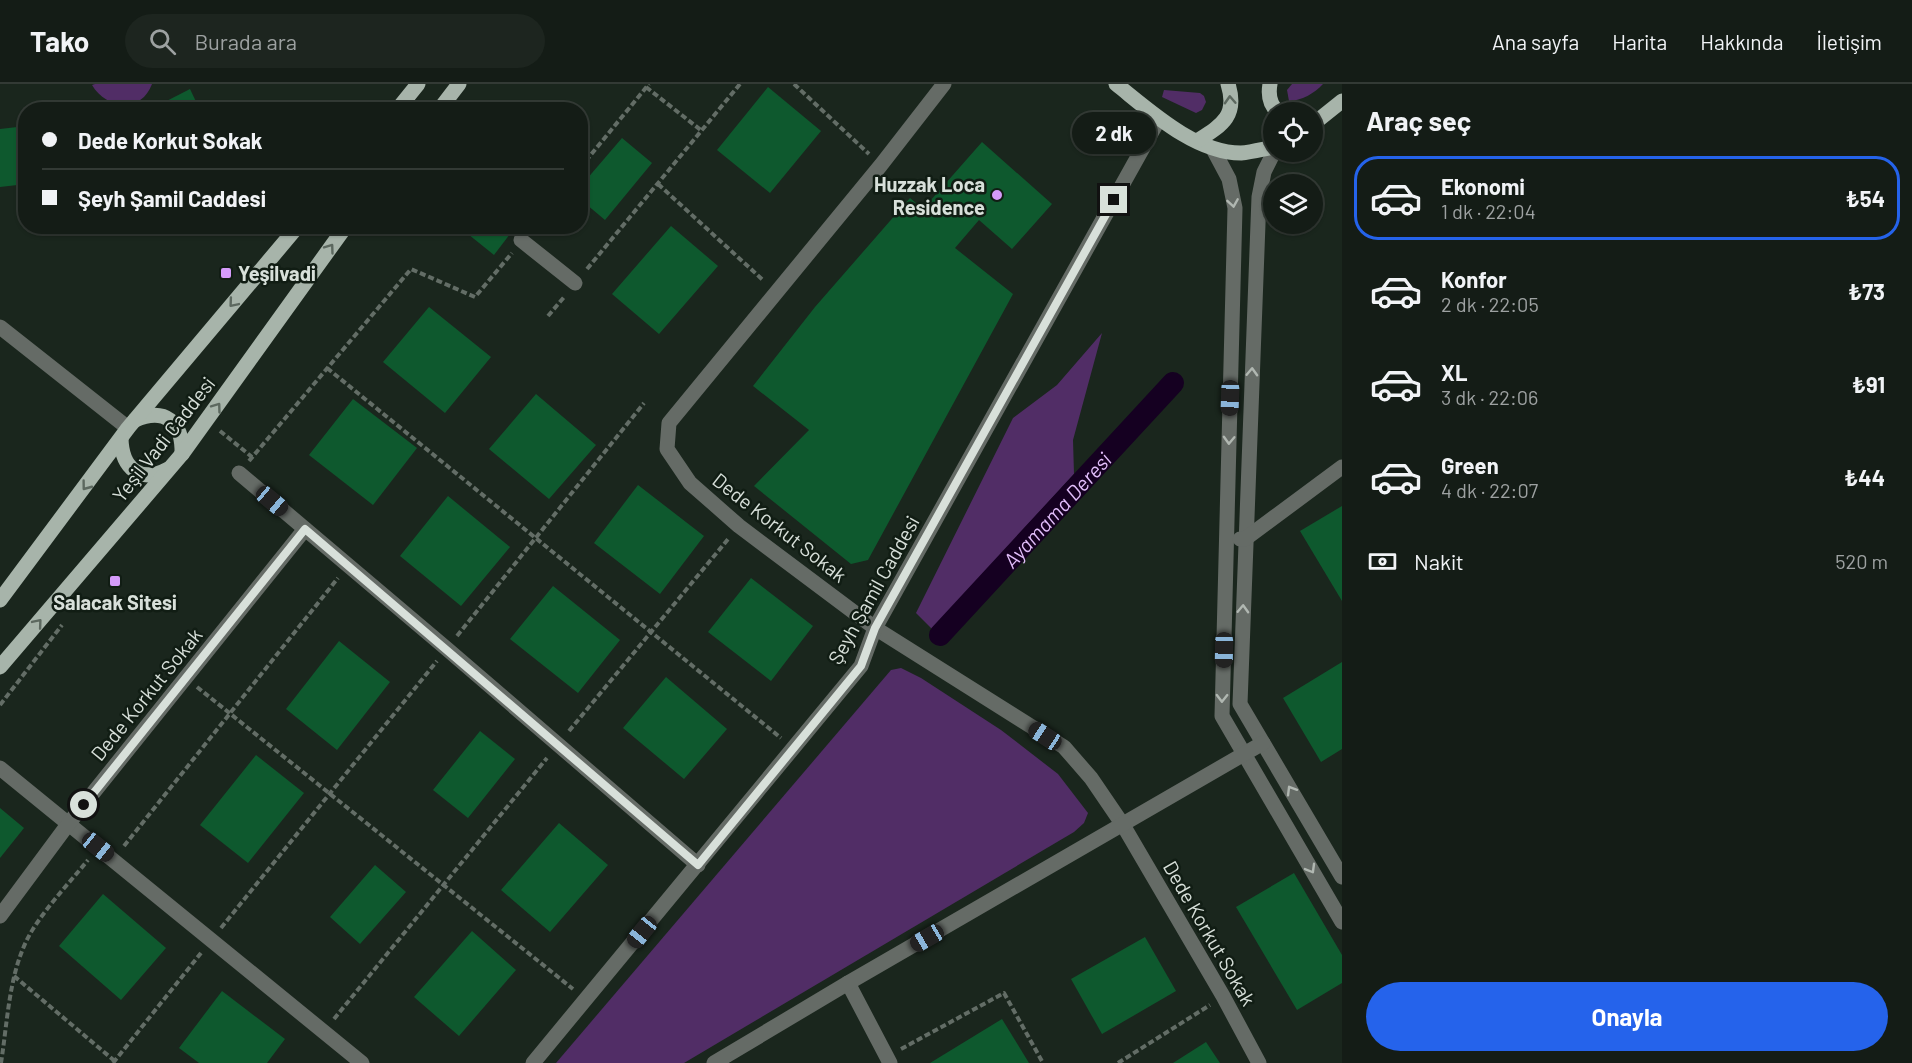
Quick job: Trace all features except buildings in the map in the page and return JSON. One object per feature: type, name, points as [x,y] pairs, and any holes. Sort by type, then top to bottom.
[{"type":"main road","points":[[403,102],[418,84]]},
{"type":"main road","points":[[445,102],[459,84]]},
{"type":"main road","points":[[1116,84],[1159,119],[1213,149],[1240,153],[1263,150]]},
{"type":"main road","points":[[1197,141],[1214,130],[1230,114],[1232,98],[1228,84]]},
{"type":"main road","points":[[1270,84],[1268,93],[1271,102]]},
{"type":"main road","points":[[1323,116],[1342,101]]},
{"type":"main road","name":"Yeşil Vadi Caddesi","points":[[0,600],[128,429],[291,234]]},
{"type":"main road","name":"Yeşil Vadi Caddesi","points":[[0,667],[182,454],[340,234]]},
{"type":"main road","points":[[169,469],[151,476],[135,471],[123,457],[128,429],[151,414],[168,419],[176,425],[180,434],[182,454]]},
{"type":"street","name":"Dede Korkut Sokak","points":[[944,84],[881,165],[669,423],[667,449],[690,483],[739,526],[875,628],[1064,747],[1091,778],[1123,825],[1223,996],[1259,1063]]},
{"type":"street","name":"Şeyh Şamil Caddesi","points":[[533,1063],[861,666],[875,628],[1159,119]]},
{"type":"street","points":[[1213,149],[1229,179],[1235,208],[1222,716],[1342,922]]},
{"type":"street","points":[[1268,162],[1259,197],[1240,704],[1342,877]]},
{"type":"street","points":[[522,240],[575,284]]},
{"type":"street","points":[[0,327],[128,429]]},
{"type":"street","points":[[1226,540],[1245,538],[1342,467]]},
{"type":"street","points":[[239,473],[698,865]]},
{"type":"street","name":"Dede Korkut Sokak","points":[[0,916],[69,824],[305,529]]},
{"type":"street","points":[[714,1063],[1263,743]]},
{"type":"street","points":[[0,768],[362,1063]]},
{"type":"street","points":[[848,983],[888,1060]]},
{"type":"path","points":[[548,316],[740,84]]},
{"type":"path","points":[[794,84],[881,165]]},
{"type":"path","points":[[588,158],[647,86],[702,131]]},
{"type":"path","points":[[658,184],[776,292]]},
{"type":"path","points":[[239,473],[411,269],[475,297],[522,240]]},
{"type":"path","points":[[327,368],[794,748]]},
{"type":"path","points":[[14,976],[115,1062],[644,403]]},
{"type":"path","points":[[216,428],[252,458]]},
{"type":"path","points":[[324,1031],[739,526]]},
{"type":"path","points":[[113,860],[348,565]]},
{"type":"path","points":[[185,677],[587,1000]]},
{"type":"path","points":[[1,1063],[14,976],[24,948],[33,928],[98,847]]},
{"type":"path","points":[[888,1060],[1004,993],[1043,1063]]},
{"type":"path","points":[[1118,1063],[1223,996]]},
{"type":"shaded area","points":[[152,84],[147,94],[136,102],[112,102],[98,93],[92,85]]},
{"type":"shaded area","points":[[1292,84],[1323,84],[1308,96],[1289,101],[1287,90]]},
{"type":"shaded area","points":[[1164,90],[1200,93],[1206,102],[1202,110],[1196,113],[1162,97]]},
{"type":"shaded area","points":[[1102,333],[1073,440],[1074,474],[932,629],[916,613],[1013,418],[1057,385]]},
{"type":"shaded area","points":[[901,668],[921,678],[1001,730],[1058,774],[1088,813],[1084,823],[1074,832],[684,1063],[556,1063],[891,670]]},
{"type":"waterway","name":"Ayamama Deresi","points":[[940,635],[1173,383]]},
{"type":"place","name":"Huzzak Loca Residence","points":[[997,195]]},
{"type":"place","name":"Yeşilvadi","points":[[226,273]]},
{"type":"place","name":"Salacak Sitesi","points":[[115,581]]},
{"type":"route","points":[[84,805],[305,529],[698,865],[861,666],[875,628],[1114,200]]}]
